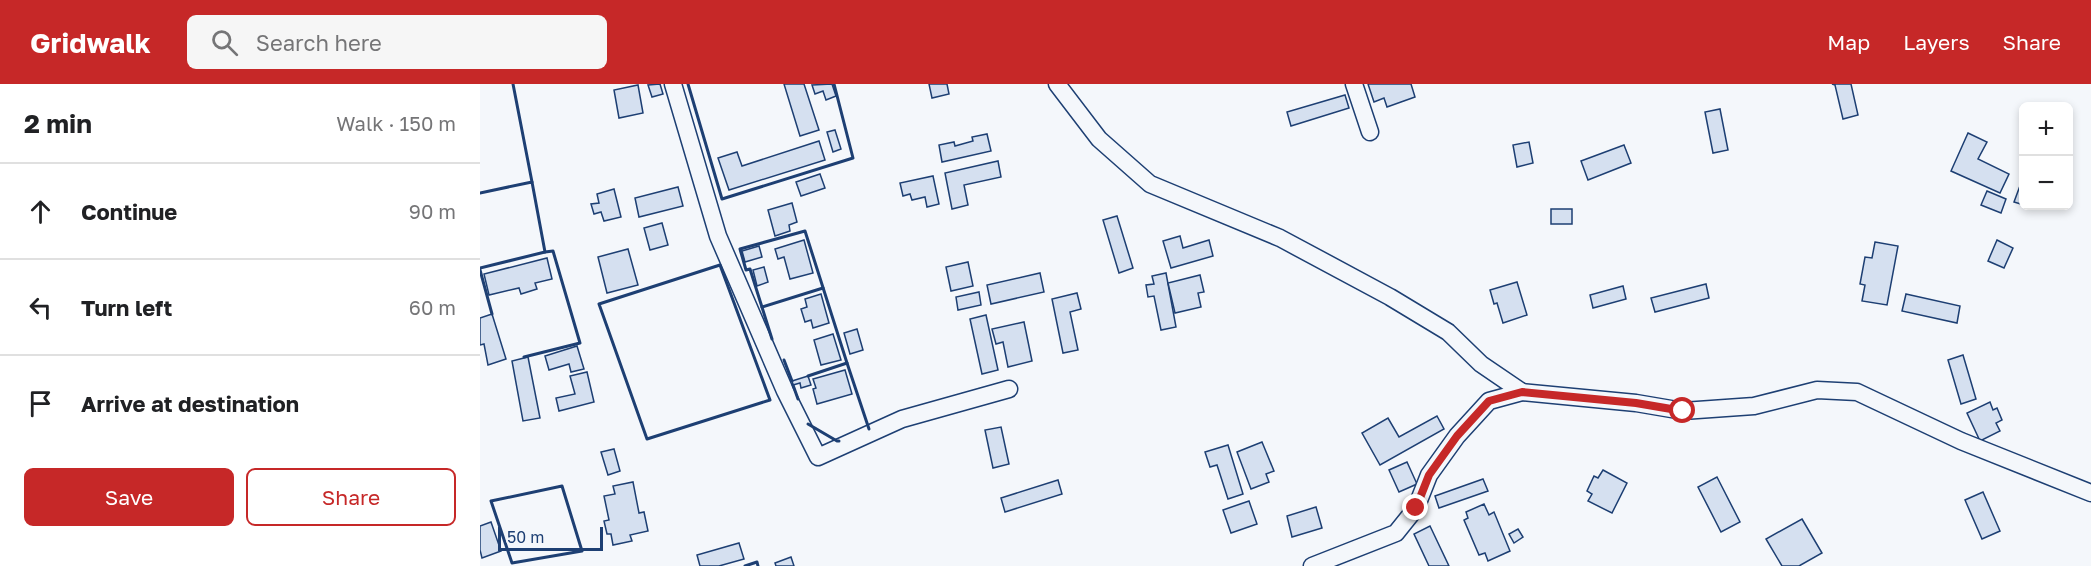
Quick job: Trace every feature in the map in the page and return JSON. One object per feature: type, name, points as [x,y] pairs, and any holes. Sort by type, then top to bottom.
[{"type":"street","points":[[673,84],[718,236],[785,391],[818,457],[902,419],[1009,389]]},
{"type":"street","points":[[1058,84],[1099,139],[1150,184],[1280,238],[1390,297],[1448,332],[1481,364],[1522,392]]},
{"type":"street","points":[[1354,84],[1370,132]]},
{"type":"street","points":[[1312,566],[1396,533],[1416,508],[1429,475],[1457,436],[1489,401],[1522,392],[1636,403],[1683,411],[1754,406],[1817,390],[1857,392],[1961,441],[2091,493]]},
{"type":"building","points":[[660,84],[663,94],[652,97],[648,85]]},
{"type":"building","points":[[784,84],[804,84],[819,130],[800,136]]},
{"type":"building","points":[[832,84],[836,96],[826,100],[823,91],[815,94],[812,85]]},
{"type":"building","points":[[929,84],[947,84],[949,94],[932,98]]},
{"type":"building","points":[[1368,84],[1411,84],[1415,97],[1387,107],[1384,98],[1374,102]]},
{"type":"building","points":[[1832,84],[1851,84],[1858,115],[1843,119],[1835,85]]},
{"type":"building","points":[[638,85],[643,113],[619,118],[614,90]]},
{"type":"building","points":[[1345,95],[1349,108],[1291,126],[1287,112]]},
{"type":"building","points":[[1720,109],[1728,150],[1713,153],[1705,112]]},
{"type":"building","points":[[835,130],[841,149],[833,152],[827,132]]},
{"type":"building","points":[[1968,133],[1987,142],[1978,159],[2009,174],[2000,193],[1951,171]]},
{"type":"building","points":[[987,134],[991,151],[942,162],[939,145],[954,142],[955,146],[973,141],[972,137]]},
{"type":"building","points":[[819,141],[825,160],[729,190],[718,158],[737,152],[742,166]]},
{"type":"building","points":[[1529,142],[1533,163],[1517,167],[1513,145]]},
{"type":"building","points":[[1624,145],[1631,163],[1588,180],[1581,161]]},
{"type":"building","points":[[998,161],[1001,177],[964,185],[968,205],[952,209],[945,173]]},
{"type":"building","points":[[820,174],[825,188],[801,196],[796,182]]},
{"type":"building","points":[[933,176],[939,204],[927,207],[925,197],[912,200],[910,194],[903,196],[900,183]]},
{"type":"building","points":[[678,187],[683,206],[639,217],[635,198]]},
{"type":"building","points":[[2019,188],[2019,204],[2014,202]]},
{"type":"building","points":[[614,189],[621,217],[604,221],[601,212],[594,214],[591,204],[599,203],[597,194]]},
{"type":"building","points":[[1987,191],[2006,199],[2001,213],[1981,205]]},
{"type":"building","points":[[792,203],[797,222],[789,225],[790,231],[775,236],[768,210]]},
{"type":"building","points":[[1551,209],[1572,209],[1572,224],[1551,224]]},
{"type":"building","points":[[1117,216],[1133,268],[1119,273],[1103,220]]},
{"type":"building","points":[[662,223],[668,245],[650,250],[644,228]]},
{"type":"building","points":[[1180,236],[1183,248],[1209,240],[1213,256],[1171,268],[1163,241]]},
{"type":"building","points":[[804,240],[813,273],[790,279],[784,257],[778,259],[775,249]]},
{"type":"building","points":[[1997,240],[2013,248],[2004,268],[1988,261]]},
{"type":"building","points":[[1875,242],[1898,246],[1887,305],[1862,301],[1865,285],[1860,284],[1865,257],[1872,258]]},
{"type":"building","points":[[759,246],[762,257],[745,262],[742,251]]},
{"type":"building","points":[[628,249],[638,285],[607,293],[598,257]]},
{"type":"building","points":[[547,258],[552,279],[535,283],[537,289],[521,294],[519,288],[489,295],[484,274]]},
{"type":"building","points":[[968,262],[973,286],[951,291],[946,267]]},
{"type":"building","points":[[764,267],[768,282],[757,286],[753,270]]},
{"type":"building","points":[[1040,273],[1044,292],[991,304],[987,285]]},
{"type":"building","points":[[1166,273],[1176,327],[1161,330],[1154,296],[1148,297],[1146,285],[1154,284],[1152,276]]},
{"type":"building","points":[[1200,275],[1204,292],[1198,293],[1201,307],[1175,313],[1168,283]]},
{"type":"building","points":[[1517,282],[1527,315],[1503,323],[1490,290]]},
{"type":"building","points":[[1706,284],[1709,298],[1655,312],[1651,298]]},
{"type":"building","points":[[1623,286],[1626,299],[1593,308],[1590,295]]},
{"type":"building","points":[[979,292],[981,305],[958,310],[956,297]]},
{"type":"building","points":[[1077,293],[1081,309],[1070,312],[1078,350],[1063,353],[1052,299]]},
{"type":"building","points":[[821,294],[829,323],[813,328],[811,320],[805,322],[801,309],[807,307],[805,299]]},
{"type":"building","points":[[1906,294],[1960,306],[1957,323],[1902,311]]},
{"type":"building","points":[[492,314],[506,359],[488,365],[484,344],[480,345],[480,318]]},
{"type":"building","points":[[986,315],[998,370],[982,374],[970,319]]},
{"type":"building","points":[[1024,322],[1032,361],[1008,367],[1003,342],[996,344],[992,329]]},
{"type":"building","points":[[857,329],[863,350],[850,354],[844,333]]},
{"type":"building","points":[[833,334],[841,360],[821,365],[814,340]]},
{"type":"building","points":[[577,346],[584,369],[571,372],[569,364],[549,370],[545,356]]},
{"type":"building","points":[[1963,355],[1976,399],[1961,404],[1948,360]]},
{"type":"building","points":[[528,357],[540,418],[523,421],[512,361]]},
{"type":"building","points":[[845,370],[852,394],[817,404],[813,379]]},
{"type":"building","points":[[587,372],[594,402],[559,411],[556,398],[575,394],[570,376]]},
{"type":"building","points":[[808,376],[811,385],[801,388],[800,383],[793,385],[792,381]]},
{"type":"building","points":[[1990,402],[1993,410],[1997,408],[2002,420],[1996,423],[2000,431],[1980,441],[1967,413]]},
{"type":"building","points":[[1437,416],[1444,429],[1380,465],[1362,433],[1388,418],[1399,437]]},
{"type":"building","points":[[1001,427],[1009,464],[993,468],[985,430]]},
{"type":"building","points":[[1262,442],[1274,471],[1266,474],[1269,482],[1251,489],[1237,452]]},
{"type":"building","points":[[1228,445],[1243,494],[1228,499],[1217,465],[1210,467],[1205,452]]},
{"type":"building","points":[[614,449],[620,471],[608,475],[601,452]]},
{"type":"building","points":[[1407,462],[1417,484],[1399,492],[1389,470]]},
{"type":"building","points":[[1603,470],[1627,483],[1612,513],[1588,501],[1592,494],[1587,491],[1594,476],[1598,478]]},
{"type":"building","points":[[1717,477],[1740,522],[1721,532],[1698,487]]},
{"type":"building","points":[[1483,479],[1488,491],[1439,508],[1435,496]]},
{"type":"building","points":[[1058,480],[1062,494],[1005,512],[1001,498]]},
{"type":"building","points":[[633,482],[639,513],[644,512],[648,531],[630,535],[632,541],[613,545],[611,534],[607,534],[604,521],[609,520],[604,496],[615,494],[613,486]]},
{"type":"building","points":[[1983,492],[2000,531],[1982,539],[1965,500]]},
{"type":"building","points":[[1249,501],[1257,524],[1231,533],[1223,510]]},
{"type":"building","points":[[1484,504],[1489,515],[1494,512],[1510,551],[1488,561],[1485,553],[1479,555],[1464,520],[1468,518],[1466,512]]},
{"type":"building","points":[[1316,507],[1322,528],[1292,537],[1287,516]]},
{"type":"building","points":[[1802,519],[1822,553],[1799,566],[1782,566],[1766,539]]},
{"type":"building","points":[[491,522],[501,551],[482,558],[480,526]]},
{"type":"building","points":[[1430,526],[1449,566],[1429,566],[1414,534]]},
{"type":"building","points":[[1518,529],[1523,537],[1514,543],[1509,534]]},
{"type":"building","points":[[739,543],[744,559],[719,566],[700,566],[697,555]]},
{"type":"building","points":[[791,557],[794,566],[776,566],[775,563]]},
{"type":"wall","points":[[513,84],[532,182]]},
{"type":"wall","points":[[688,84],[722,199],[853,158],[834,84]]},
{"type":"wall","points":[[480,193],[532,182],[545,252],[480,268]]},
{"type":"wall","points":[[772,339],[750,269],[746,270],[740,249],[805,231],[847,363]]},
{"type":"wall","points":[[524,357],[580,343],[553,251],[545,252]]},
{"type":"wall","points":[[720,265],[770,400],[647,439],[599,304],[720,265]]},
{"type":"wall","points":[[480,270],[492,314]]},
{"type":"wall","points":[[762,307],[823,288]]},
{"type":"wall","points":[[784,360],[792,381]]},
{"type":"wall","points":[[808,376],[847,363],[869,429]]},
{"type":"wall","points":[[793,385],[798,399]]},
{"type":"wall","points":[[808,424],[839,441]]},
{"type":"wall","points":[[562,486],[582,551],[512,563],[491,501],[562,486]]},
{"type":"wall","points":[[745,566],[757,562],[758,566]]},
{"type":"route","points":[[1416,508],[1429,475],[1457,436],[1489,401],[1522,392],[1636,403],[1683,411]]}]
